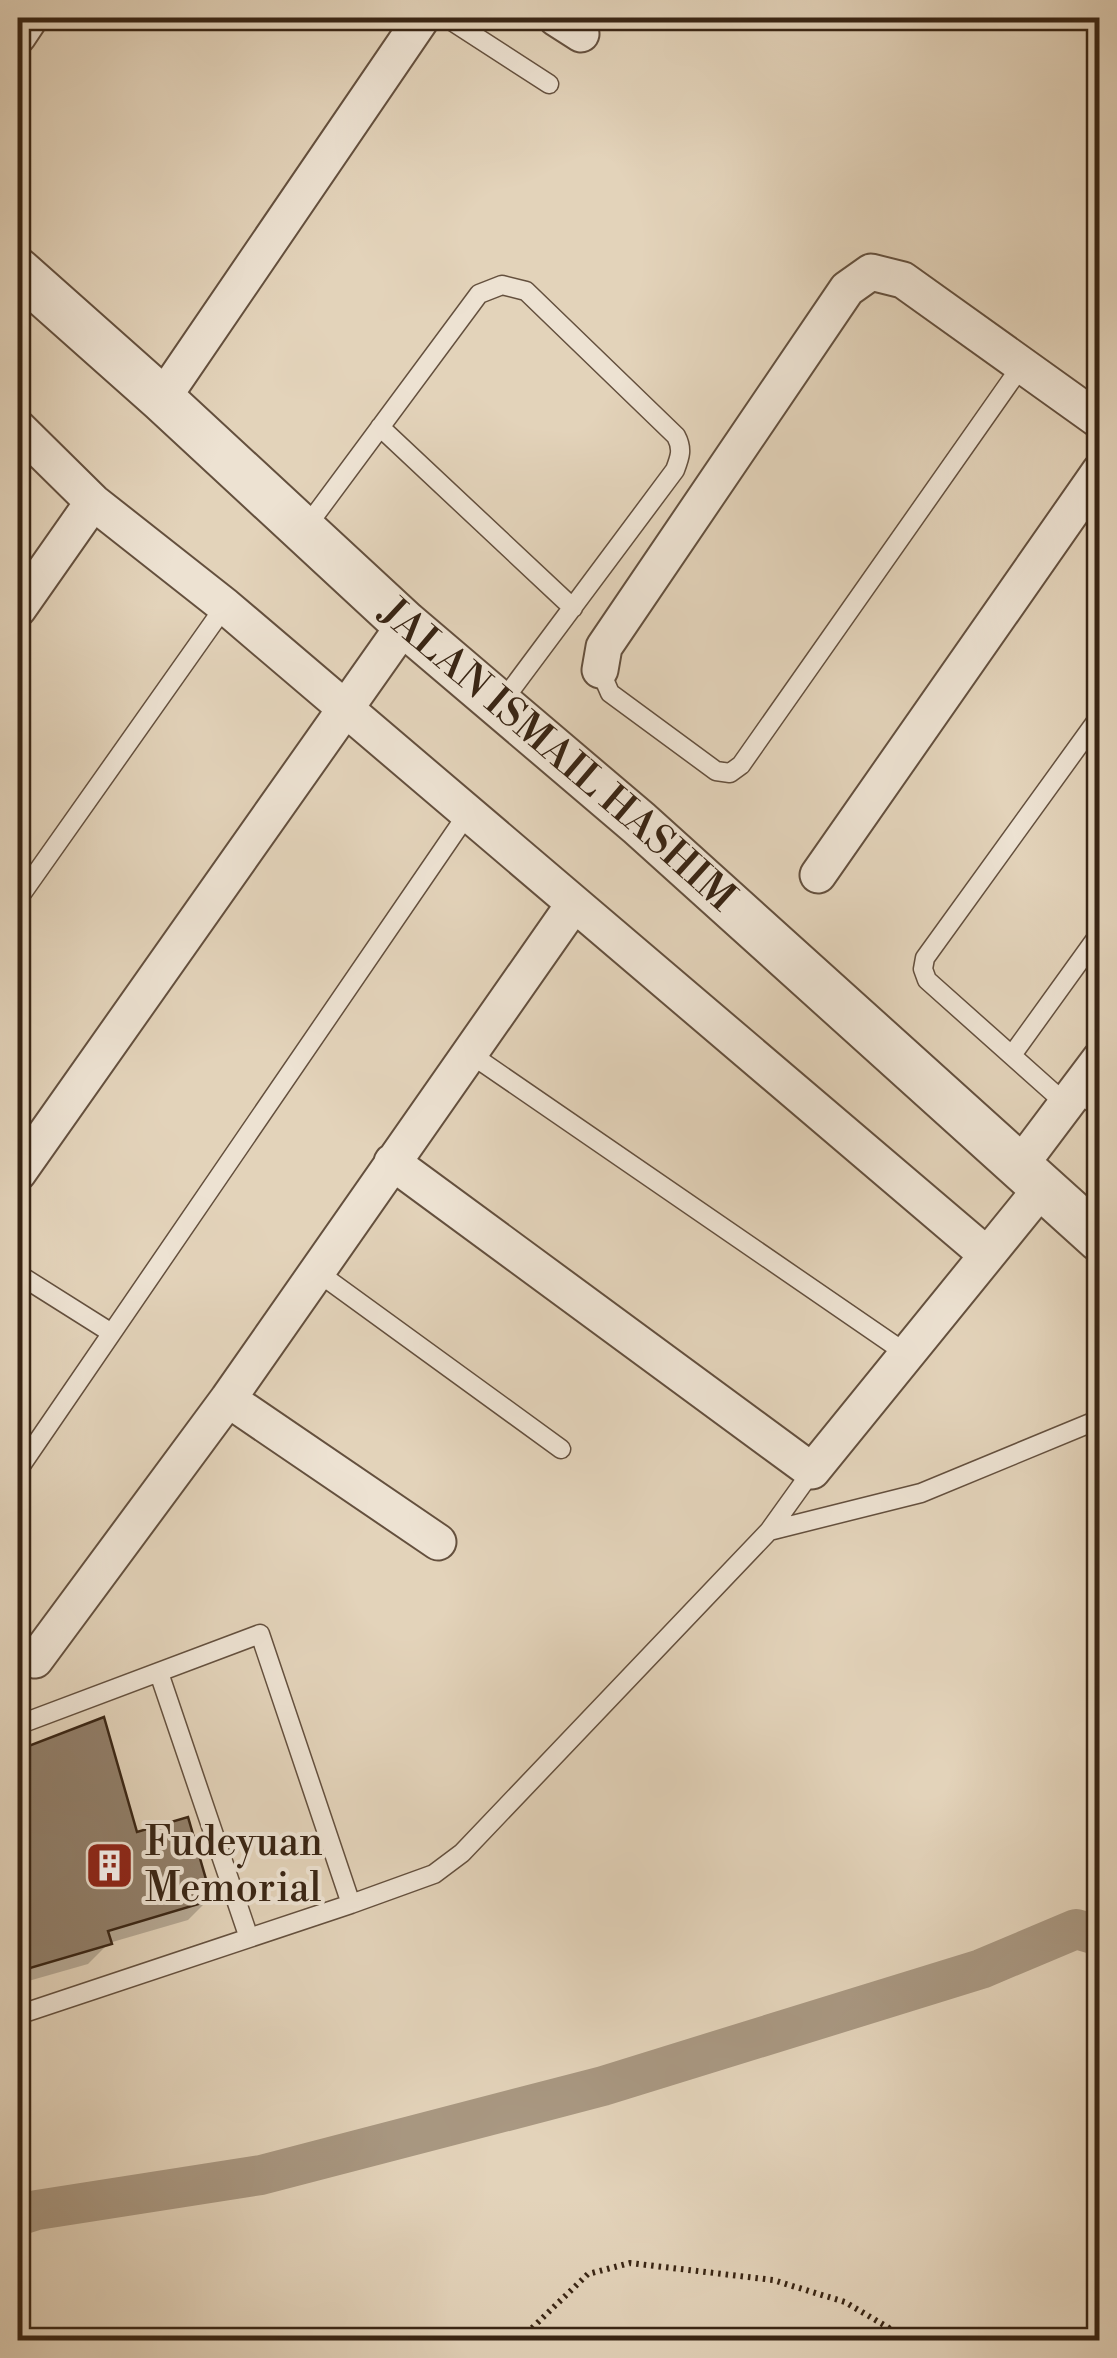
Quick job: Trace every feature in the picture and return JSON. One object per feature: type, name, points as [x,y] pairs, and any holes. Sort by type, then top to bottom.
[{"type":"street","points":[[18,36],[30,18]]},
{"type":"street","points":[[162,399],[422,18]]},
{"type":"street","name":"JALAN ISMAIL HASHIM","points":[[18,272],[405,624],[639,823],[1100,1239]]},
{"type":"street","points":[[600,670],[604,647],[847,289],[871,272],[903,280],[1100,421]]},
{"type":"street","points":[[18,428],[93,502],[225,606],[986,1256]]},
{"type":"street","points":[[818,875],[1100,471]]},
{"type":"street","points":[[18,610],[93,502]]},
{"type":"street","points":[[18,1173],[405,624]]},
{"type":"street","points":[[35,1660],[228,1399],[574,904]]},
{"type":"street","points":[[392,1162],[812,1470],[986,1256],[1029,1178],[1081,1101],[1100,1059]]},
{"type":"street","points":[[228,1399],[438,1542]]},
{"type":"lane","points":[[447,18],[550,84]]},
{"type":"lane","points":[[304,530],[479,294],[502,285],[526,291],[681,445],[675,470],[499,707]]},
{"type":"lane","points":[[600,670],[610,693],[716,771],[730,773],[741,766],[1022,365]]},
{"type":"lane","points":[[380,427],[573,608]]},
{"type":"lane","points":[[18,899],[225,606]]},
{"type":"lane","points":[[1081,1101],[1012,1056],[927,980],[923,969],[925,958],[1100,716]]},
{"type":"lane","points":[[18,1470],[468,813]]},
{"type":"lane","points":[[1012,1056],[1100,933]]},
{"type":"lane","points":[[469,1052],[907,1354]]},
{"type":"lane","points":[[316,1271],[561,1449]]},
{"type":"lane","points":[[18,1274],[110,1332]]},
{"type":"lane","points":[[769,1531],[922,1493],[1100,1419]]},
{"type":"lane","points":[[18,2015],[434,1874],[462,1853],[769,1531],[812,1470]]},
{"type":"lane","points":[[18,1725],[260,1634],[351,1904]]},
{"type":"lane","points":[[158,1673],[250,1938]]},
{"type":"path","points":[[523,2340],[588,2274],[630,2262],[773,2280],[845,2302],[904,2340]]},
{"type":"building","name":"Fudeyuan Memorial","points":[[104,1717],[137,1832],[188,1817],[212,1900],[108,1931],[112,1944],[20,1971],[18,1750]]},
{"type":"waterway","points":[[18,2216],[261,2175],[603,2086],[981,1969],[1076,1929],[1100,1936]]},
{"type":"place","name":"Fudeyuan Memorial","points":[[110,1866]]}]
